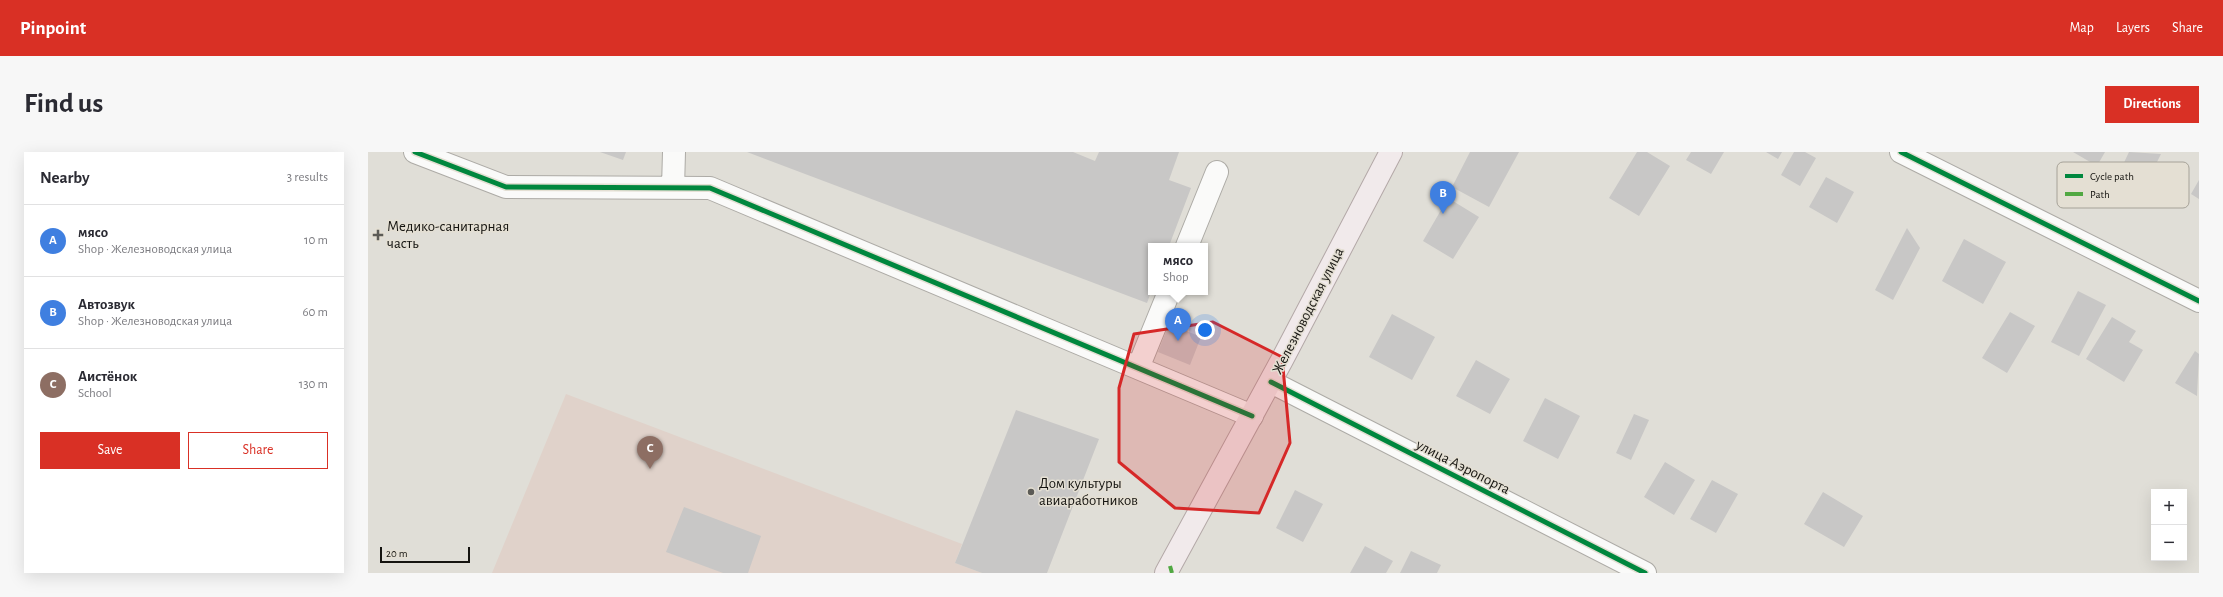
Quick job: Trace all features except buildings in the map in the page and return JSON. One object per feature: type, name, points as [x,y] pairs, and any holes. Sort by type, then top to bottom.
[{"type":"main road","name":"Железноводская улица","points":[[1166,573],[1271,382],[1390,152]]},
{"type":"street","points":[[415,152],[506,187],[710,188],[1252,416]]},
{"type":"street","points":[[673,188],[674,152]]},
{"type":"street","points":[[1901,152],[2199,301]]},
{"type":"street","points":[[1188,243],[1217,172]]},
{"type":"street","points":[[1138,368],[1168,295]]},
{"type":"street","name":"улица Аэропорта","points":[[1271,382],[1645,573]]},
{"type":"highlighted area","points":[[1213,322],[1282,357],[1290,443],[1259,513],[1175,508],[1119,462],[1119,388],[1134,334]]},
{"type":"shaded area","points":[[566,394],[962,544],[955,563],[982,573],[492,573]]},
{"type":"marked path","points":[[1170,566],[1172,573]]},
{"type":"cycle path","points":[[415,152],[506,187],[710,188],[1252,416]]},
{"type":"cycle path","points":[[1901,152],[2199,301]]},
{"type":"cycle path","points":[[1271,382],[1645,573]]},
{"type":"place","name":"Автозвук","points":[[1443,214]]},
{"type":"place","name":"Медико-санитарная часть","points":[[378,235]]},
{"type":"place","name":"мясо","points":[[1178,341]]},
{"type":"place","name":"Аистёнок","points":[[650,469]]},
{"type":"place","name":"Дом культуры авиаработников","points":[[1031,492]]}]
